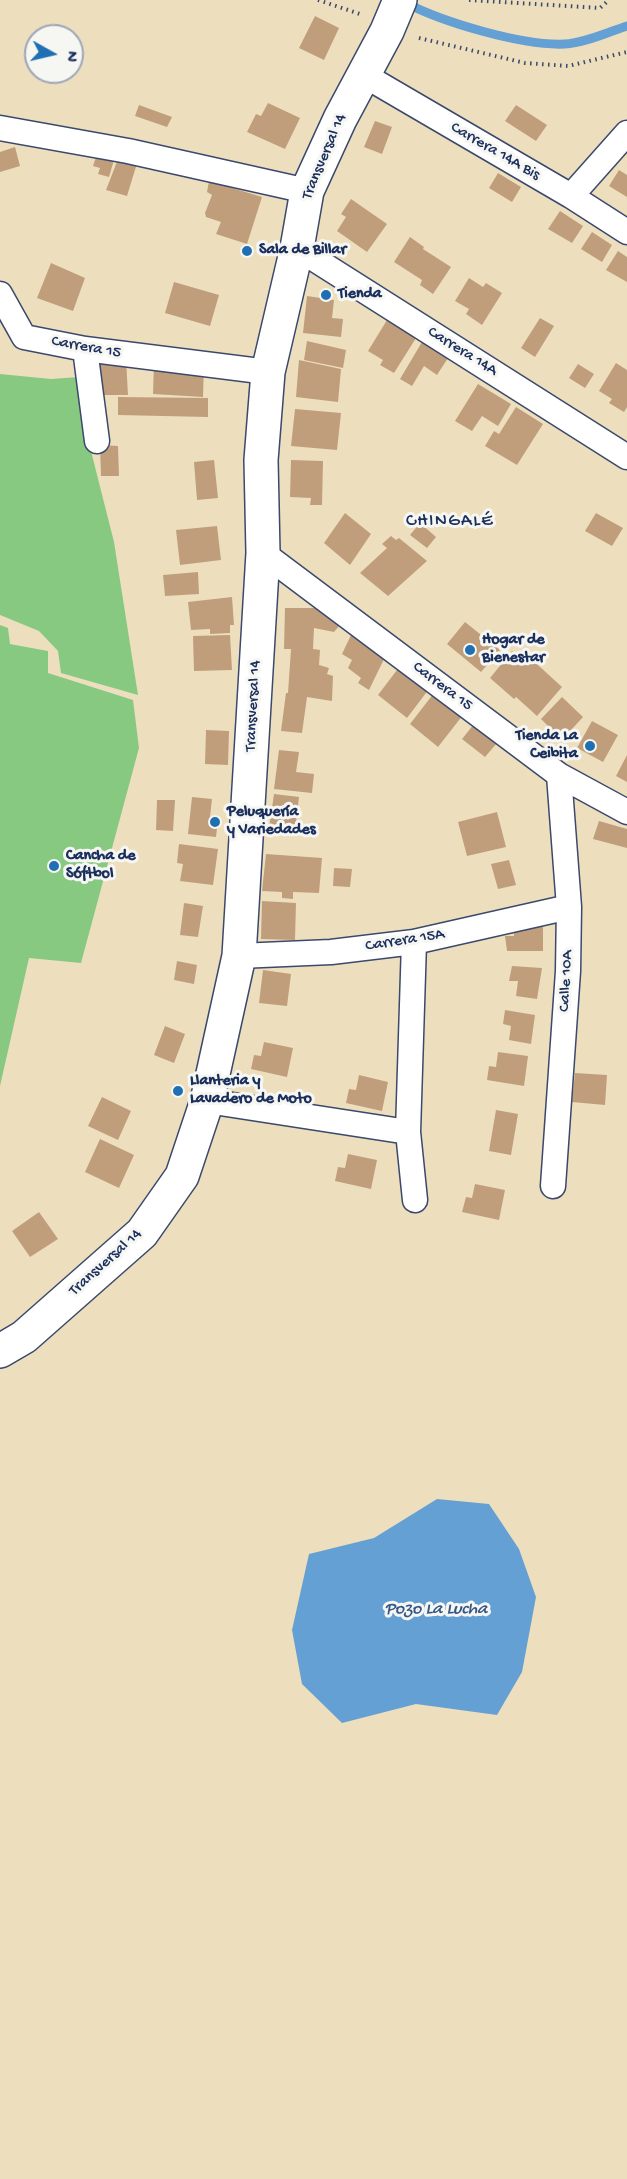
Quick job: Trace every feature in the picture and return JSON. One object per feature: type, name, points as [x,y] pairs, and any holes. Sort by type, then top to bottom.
[{"type":"street","name":"Transversal 14","points":[[0,1351],[24,1337],[142,1233],[182,1176],[207,1101],[239,956],[263,553],[261,460],[268,372],[297,248],[307,191],[362,74],[392,18]]},
{"type":"street","name":"Carrera 14A Bis","points":[[362,74],[571,196],[627,232]]},
{"type":"street","points":[[0,128],[128,152],[307,191]]},
{"type":"street","points":[[571,196],[627,133]]},
{"type":"street","name":"Carrera 14A","points":[[297,248],[627,456]]},
{"type":"street","points":[[0,294],[24,337]]},
{"type":"street","name":"Carrera 15","points":[[0,337],[24,337],[86,349],[268,372]]},
{"type":"street","points":[[86,349],[97,441]]},
{"type":"street","name":"Carrera 15","points":[[263,553],[559,775],[627,812]]},
{"type":"street","name":"Calle 10A","points":[[553,1186],[568,972],[569,908],[559,775]]},
{"type":"street","name":"Carrera 15A","points":[[239,956],[331,952],[414,942],[569,908]]},
{"type":"street","points":[[414,942],[408,1132],[415,1200]]},
{"type":"street","points":[[207,1101],[408,1132]]},
{"type":"path","points":[[318,0],[358,12],[392,18],[525,63],[568,66],[627,52]]},
{"type":"path","points":[[470,0],[600,8],[609,0]]},
{"type":"green space","points":[[0,374],[51,379],[79,377],[92,455],[114,542],[138,695],[61,673],[58,651],[39,631],[0,615]]},
{"type":"green space","name":"Cancha de Sóftbol","points":[[0,625],[8,628],[10,644],[48,651],[48,673],[133,700],[139,748],[81,963],[29,958],[0,1086]]},
{"type":"water","name":"Pozo La Lucha","points":[[437,1499],[489,1504],[519,1549],[536,1597],[522,1672],[497,1715],[416,1704],[342,1723],[302,1684],[292,1630],[309,1554],[374,1538]]},
{"type":"building","points":[[315,16],[339,28],[324,60],[299,48]]},
{"type":"building","points":[[268,103],[300,118],[285,149],[247,132],[256,114],[261,116]]},
{"type":"building","points":[[139,105],[172,117],[167,127],[135,116]]},
{"type":"building","points":[[516,105],[547,125],[536,141],[505,121]]},
{"type":"building","points":[[375,121],[392,127],[382,154],[364,147]]},
{"type":"building","points":[[15,147],[20,166],[0,172],[0,152]]},
{"type":"building","points":[[99,148],[116,153],[109,177],[98,174],[100,168],[93,166]]},
{"type":"building","points":[[120,154],[138,160],[127,196],[106,190]]},
{"type":"building","points":[[619,170],[627,175],[627,197],[609,186]]},
{"type":"building","points":[[498,173],[521,187],[512,202],[489,188]]},
{"type":"building","points":[[209,181],[262,197],[247,244],[216,234],[221,222],[206,217],[205,213],[212,195],[207,192]]},
{"type":"building","points":[[351,199],[387,224],[367,252],[337,231],[346,217],[341,214]]},
{"type":"building","points":[[560,211],[583,226],[572,243],[548,229]]},
{"type":"building","points":[[592,232],[612,245],[602,262],[581,249]]},
{"type":"building","points":[[410,237],[424,247],[423,249],[451,267],[433,294],[420,285],[422,280],[394,262]]},
{"type":"building","points":[[618,251],[627,257],[627,282],[606,270]]},
{"type":"building","points":[[51,263],[85,278],[73,311],[37,298]]},
{"type":"building","points":[[469,278],[483,287],[486,283],[502,293],[482,325],[466,314],[469,309],[455,301]]},
{"type":"building","points":[[174,282],[219,295],[210,326],[165,313]]},
{"type":"building","points":[[307,296],[334,300],[332,318],[343,319],[341,337],[303,333]]},
{"type":"building","points":[[540,318],[554,326],[535,357],[521,348]]},
{"type":"building","points":[[387,320],[416,338],[394,373],[380,365],[383,360],[368,351]]},
{"type":"building","points":[[307,341],[346,350],[343,368],[304,360]]},
{"type":"building","points":[[422,342],[448,358],[437,375],[424,366],[412,386],[400,379]]},
{"type":"building","points":[[98,359],[126,359],[128,395],[98,395]]},
{"type":"building","points":[[299,360],[341,369],[338,402],[296,397]]},
{"type":"building","points":[[154,363],[204,365],[203,397],[153,394]]},
{"type":"building","points":[[616,363],[627,370],[627,407],[624,412],[609,403],[612,399],[599,391]]},
{"type":"building","points":[[578,364],[594,374],[585,388],[569,378]]},
{"type":"building","points":[[478,384],[511,404],[498,426],[482,416],[472,431],[455,421]]},
{"type":"building","points":[[118,397],[208,398],[208,417],[118,415]]},
{"type":"building","points":[[516,407],[543,424],[517,465],[485,446],[494,431],[499,434]]},
{"type":"building","points":[[295,409],[341,413],[337,450],[291,446]]},
{"type":"building","points":[[100,445],[118,446],[119,476],[101,476]]},
{"type":"building","points":[[214,460],[218,498],[197,500],[194,462]]},
{"type":"building","points":[[291,460],[323,461],[322,505],[310,505],[311,498],[290,497]]},
{"type":"building","points":[[345,513],[371,534],[350,565],[324,543]]},
{"type":"building","points":[[596,513],[623,528],[612,546],[585,531]]},
{"type":"building","points":[[420,523],[436,537],[427,548],[410,535]]},
{"type":"building","points":[[217,526],[221,560],[180,565],[176,530]]},
{"type":"building","points":[[391,536],[396,540],[399,538],[427,561],[388,596],[360,573],[387,548],[382,544]]},
{"type":"building","points":[[198,572],[199,594],[165,596],[163,575]]},
{"type":"building","points":[[232,597],[234,625],[230,625],[230,633],[210,634],[210,629],[191,630],[188,602]]},
{"type":"building","points":[[285,608],[315,608],[340,625],[334,632],[314,628],[313,649],[320,650],[319,665],[329,668],[327,674],[333,676],[332,701],[307,697],[302,733],[281,731],[286,693],[288,693],[291,649],[284,649]]},
{"type":"building","points":[[465,622],[500,650],[481,672],[447,644]]},
{"type":"building","points":[[352,633],[386,655],[369,690],[358,683],[361,678],[348,668],[352,660],[342,654]]},
{"type":"building","points":[[230,635],[232,670],[194,671],[193,636]]},
{"type":"building","points":[[512,651],[524,660],[527,655],[562,687],[537,716],[490,678]]},
{"type":"building","points":[[400,666],[429,689],[407,718],[378,695]]},
{"type":"building","points":[[434,693],[463,715],[438,747],[410,724]]},
{"type":"building","points":[[562,697],[583,717],[562,740],[541,719]]},
{"type":"building","points":[[592,721],[618,735],[603,762],[577,748]]},
{"type":"building","points":[[474,724],[497,743],[485,757],[462,739]]},
{"type":"building","points":[[206,730],[229,731],[228,765],[205,764]]},
{"type":"building","points":[[279,750],[299,752],[296,772],[314,774],[312,793],[274,789]]},
{"type":"building","points":[[627,755],[627,782],[616,776]]},
{"type":"building","points":[[274,794],[299,797],[295,831],[269,828]]},
{"type":"building","points":[[192,797],[212,799],[210,817],[218,819],[216,837],[188,834]]},
{"type":"building","points":[[157,800],[175,800],[173,831],[156,830]]},
{"type":"building","points":[[497,812],[506,847],[467,856],[458,822]]},
{"type":"building","points":[[599,821],[627,829],[627,848],[593,839]]},
{"type":"building","points":[[179,844],[218,849],[213,885],[180,881],[183,864],[177,863]]},
{"type":"building","points":[[266,854],[322,858],[319,893],[293,892],[293,899],[282,898],[282,892],[262,891]]},
{"type":"building","points":[[509,860],[516,885],[498,889],[491,864]]},
{"type":"building","points":[[334,868],[352,869],[350,887],[333,886]]},
{"type":"building","points":[[262,901],[296,903],[295,940],[261,939]]},
{"type":"building","points":[[184,903],[203,906],[198,937],[180,935]]},
{"type":"building","points":[[514,921],[543,921],[543,951],[507,951],[505,936],[514,936]]},
{"type":"building","points":[[177,961],[197,965],[194,984],[174,980]]},
{"type":"building","points":[[512,966],[542,968],[537,999],[516,996],[518,981],[509,981]]},
{"type":"building","points":[[263,970],[291,974],[287,1006],[259,1003]]},
{"type":"building","points":[[505,1010],[535,1015],[531,1044],[509,1040],[511,1026],[503,1024]]},
{"type":"building","points":[[165,1026],[185,1034],[174,1063],[154,1055]]},
{"type":"building","points":[[264,1042],[293,1048],[287,1077],[251,1069],[254,1055],[261,1056]]},
{"type":"building","points":[[498,1052],[528,1056],[524,1086],[487,1080],[489,1066],[496,1067]]},
{"type":"building","points":[[575,1073],[607,1075],[605,1105],[572,1102]]},
{"type":"building","points":[[359,1075],[388,1082],[382,1111],[346,1103],[349,1089],[356,1090]]},
{"type":"building","points":[[102,1097],[131,1111],[118,1140],[88,1126]]},
{"type":"building","points":[[496,1110],[518,1114],[511,1155],[489,1151]]},
{"type":"building","points":[[100,1139],[134,1155],[119,1188],[85,1172]]},
{"type":"building","points":[[348,1154],[377,1160],[371,1189],[335,1181],[338,1167],[345,1168]]},
{"type":"building","points":[[475,1184],[505,1190],[499,1220],[462,1212],[466,1197],[472,1198]]},
{"type":"building","points":[[39,1212],[58,1239],[30,1257],[12,1231]]},
{"type":"waterway","points":[[404,2],[460,25],[505,37],[547,44],[580,42],[627,26]]},
{"type":"place","name":"Sala de Billar","points":[[247,251]]},
{"type":"place","name":"Tienda","points":[[326,295]]},
{"type":"place","name":"Hogar de Bienestar","points":[[470,650]]},
{"type":"place","name":"Tienda La Ceibita","points":[[590,746]]},
{"type":"place","name":"Peluquería y Variedades","points":[[215,822]]},
{"type":"place","name":"Cancha de Sóftbol","points":[[54,866]]},
{"type":"place","name":"Llanteria y Lavadero de Moto","points":[[178,1091]]},
{"type":"district","name":"CHINGALÉ","points":[[450,522]]}]
